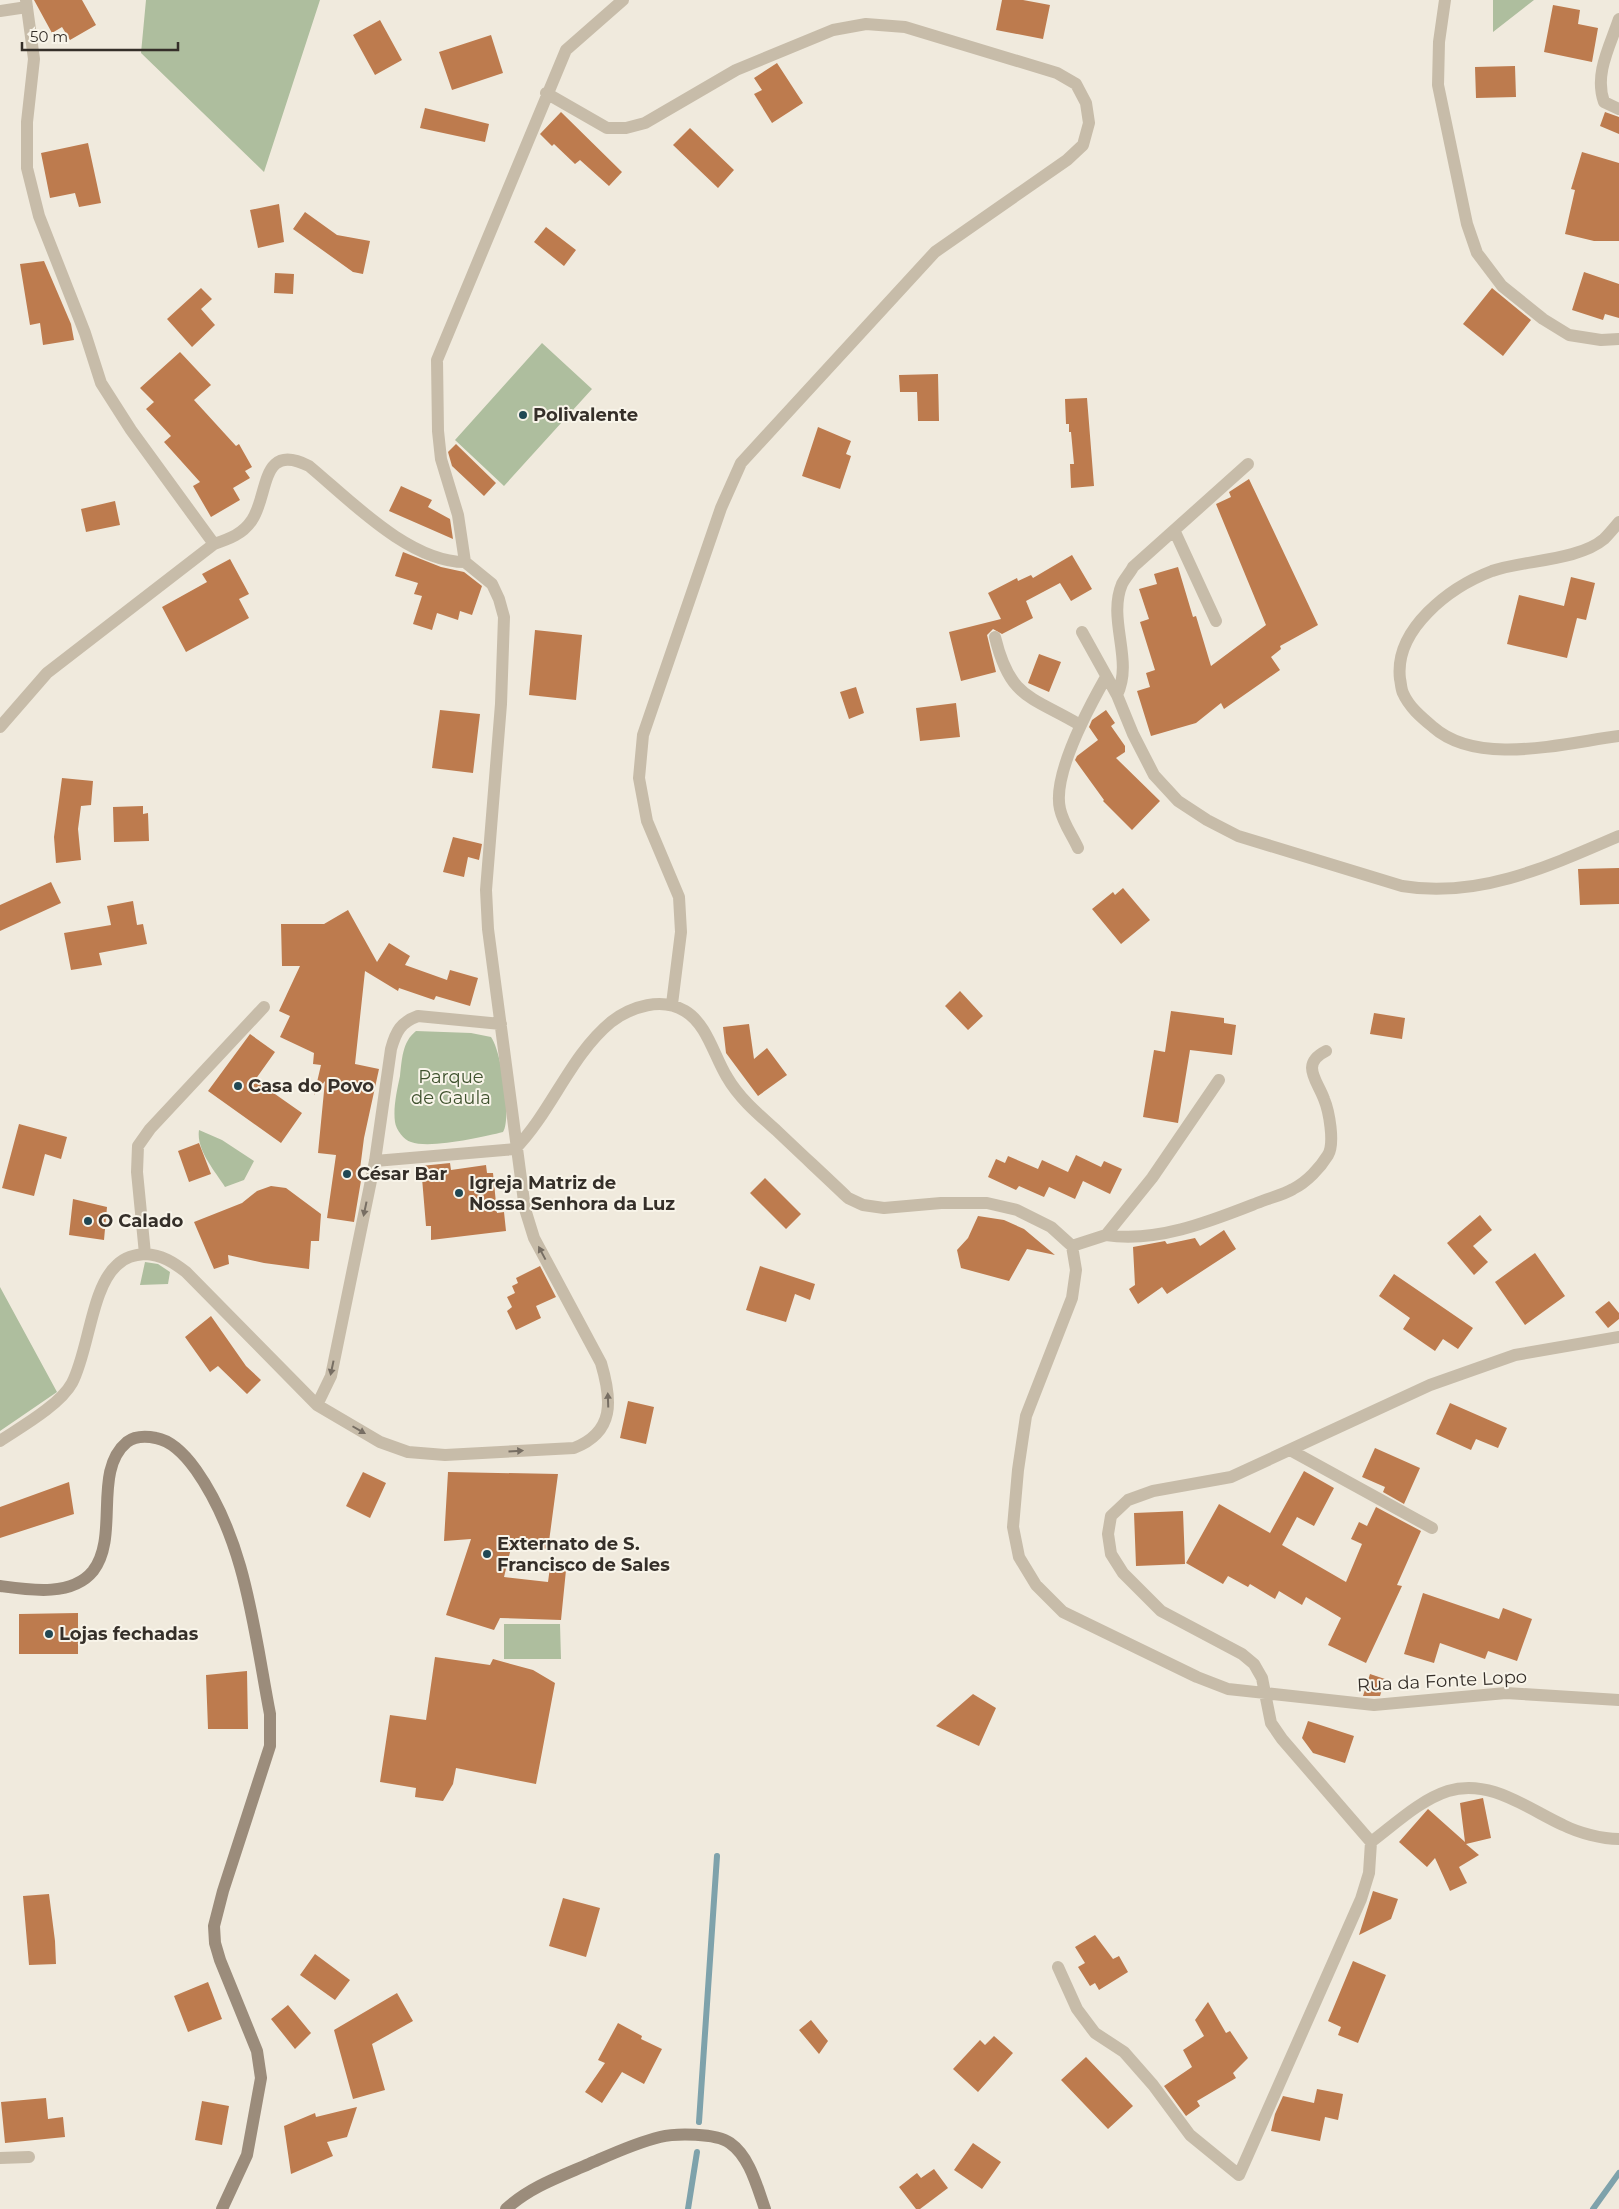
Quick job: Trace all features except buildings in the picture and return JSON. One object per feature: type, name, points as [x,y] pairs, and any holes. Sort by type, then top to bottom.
[{"type":"main road","points":[[0,1586],[45,1590],[63,1588],[79,1582],[92,1571],[100,1556],[110,1475],[115,1456],[128,1441],[144,1436],[164,1439],[191,1463],[208,1488],[231,1536],[249,1603],[270,1714],[270,1746],[223,1890],[214,1926],[215,1943],[220,1960],[257,2051],[261,2078],[247,2155],[222,2209]]},
{"type":"main road","points":[[506,2209],[518,2198],[540,2184],[627,2147],[661,2136],[687,2135],[721,2138],[731,2143],[745,2160],[765,2209]]},
{"type":"street","points":[[465,562],[458,515],[440,459],[437,360],[546,93],[566,50],[623,0]]},
{"type":"street","points":[[1445,0],[1439,42],[1438,85],[1467,224],[1477,253],[1502,286],[1543,319],[1569,335],[1601,340],[1619,339]]},
{"type":"street","points":[[0,11],[26,4],[34,59],[27,122],[27,168],[39,216],[85,333],[101,383],[131,430],[214,544]]},
{"type":"street","points":[[1619,19],[1601,71],[1600,88],[1604,102],[1619,109]]},
{"type":"street","points":[[546,93],[607,128],[626,128],[645,123],[736,70],[833,30],[866,24],[905,27],[1057,73],[1076,84],[1086,103],[1089,123],[1083,145],[1067,160],[935,252],[741,463],[721,508],[643,735],[638,778],[647,821],[679,898],[681,932],[672,1004]]},
{"type":"street","points":[[0,727],[47,673],[214,544],[241,532],[253,518],[268,472],[277,463],[287,459],[296,460],[308,466],[402,542],[424,552],[465,562],[492,584],[500,599],[504,617],[501,704],[486,890],[488,929],[515,1149],[525,1209],[534,1238],[601,1363],[608,1385],[608,1410],[602,1430],[589,1442],[574,1448],[445,1455],[408,1452],[380,1442],[317,1405],[186,1272],[164,1258],[145,1254],[130,1256],[116,1265],[104,1282],[79,1367],[71,1384],[59,1398],[0,1441]]},
{"type":"street","points":[[1117,695],[1122,684],[1124,666],[1119,625],[1119,602],[1122,584],[1133,567],[1248,464]]},
{"type":"street","points":[[1619,522],[1602,540],[1572,554],[1492,571],[1452,592],[1421,620],[1404,646],[1399,669],[1402,692],[1416,713],[1443,736],[1478,748],[1518,750],[1619,736]]},
{"type":"street","points":[[1174,532],[1216,621]]},
{"type":"street","points":[[1082,632],[1117,695],[1133,734],[1154,775],[1178,801],[1238,836],[1402,886],[1427,891],[1450,890],[1499,883],[1619,836]]},
{"type":"street","points":[[995,637],[1001,663],[1010,679],[1024,695],[1080,725]]},
{"type":"street","points":[[1078,848],[1060,808],[1059,793],[1080,725],[1106,677]]},
{"type":"street","points":[[375,1161],[515,1149],[530,1134],[582,1054],[611,1022],[633,1009],[653,1004],[672,1004],[696,1019],[728,1079],[742,1099],[848,1198],[863,1205],[884,1208],[941,1203],[986,1203],[1017,1210],[1043,1222],[1072,1246],[1106,1235],[1124,1238],[1187,1227],[1293,1190],[1312,1176],[1330,1153],[1332,1131],[1325,1099],[1316,1083],[1312,1068],[1313,1062],[1318,1055],[1326,1051]]},
{"type":"street","points":[[145,1254],[137,1172],[138,1146],[150,1128],[264,1007]]},
{"type":"street","points":[[317,1405],[331,1376],[375,1161],[391,1048],[396,1032],[406,1020],[418,1016],[501,1024]]},
{"type":"street","points":[[1106,1235],[1157,1171],[1219,1080]]},
{"type":"street","name":"Rua da Fonte Lopo","points":[[1072,1246],[1076,1270],[1072,1298],[1026,1416],[1018,1470],[1013,1527],[1019,1557],[1036,1585],[1062,1612],[1197,1677],[1228,1689],[1374,1705],[1506,1693],[1619,1700]]},
{"type":"street","points":[[1058,1967],[1077,2009],[1095,2033],[1124,2052],[1154,2085],[1190,2135],[1239,2175],[1361,1899],[1369,1873],[1371,1842],[1282,1739],[1272,1723],[1262,1678],[1254,1664],[1242,1654],[1161,1610],[1122,1573],[1111,1554],[1108,1534],[1111,1516],[1128,1500],[1153,1491],[1230,1477],[1430,1385],[1507,1358],[1619,1337]]},
{"type":"street","points":[[1290,1450],[1432,1528]]},
{"type":"street","points":[[1371,1842],[1416,1808],[1449,1791],[1473,1788],[1499,1792],[1566,1827],[1619,1839]]},
{"type":"street","points":[[0,2158],[29,2157]]},
{"type":"green space","points":[[146,0],[320,0],[264,172],[141,53]]},
{"type":"green space","points":[[1493,0],[1534,0],[1493,32]]},
{"type":"green space","name":"Polivalente","points":[[542,343],[592,389],[504,486],[455,440]]},
{"type":"green space","name":"Parque de Gaula","points":[[416,1031],[471,1033],[491,1037],[495,1044],[502,1069],[506,1099],[503,1132],[457,1142],[431,1144],[411,1142],[401,1134],[395,1122],[396,1099],[405,1046],[411,1035]]},
{"type":"green space","points":[[199,1130],[222,1140],[254,1161],[244,1180],[225,1187],[203,1153],[200,1145]]},
{"type":"green space","points":[[145,1262],[158,1264],[170,1272],[168,1284],[140,1285]]},
{"type":"green space","points":[[0,1287],[57,1392],[0,1431]]},
{"type":"green space","points":[[504,1624],[560,1624],[561,1659],[504,1659]]},
{"type":"waterway","points":[[699,2122],[717,1856]]},
{"type":"waterway","points":[[688,2209],[697,2152]]},
{"type":"waterway","points":[[1593,2209],[1619,2173]]},
{"type":"place","name":"Polivalente","points":[[523,415]]},
{"type":"place","name":"Casa do Povo","points":[[238,1086]]},
{"type":"place","name":"César Bar","points":[[347,1174]]},
{"type":"place","name":"Igreja Matriz de Nossa Senhora da Luz","points":[[459,1193]]},
{"type":"place","name":"O Calado","points":[[88,1221]]},
{"type":"place","name":"Externato de S. Francisco de Sales","points":[[487,1554]]},
{"type":"place","name":"Lojas fechadas","points":[[49,1634]]}]
